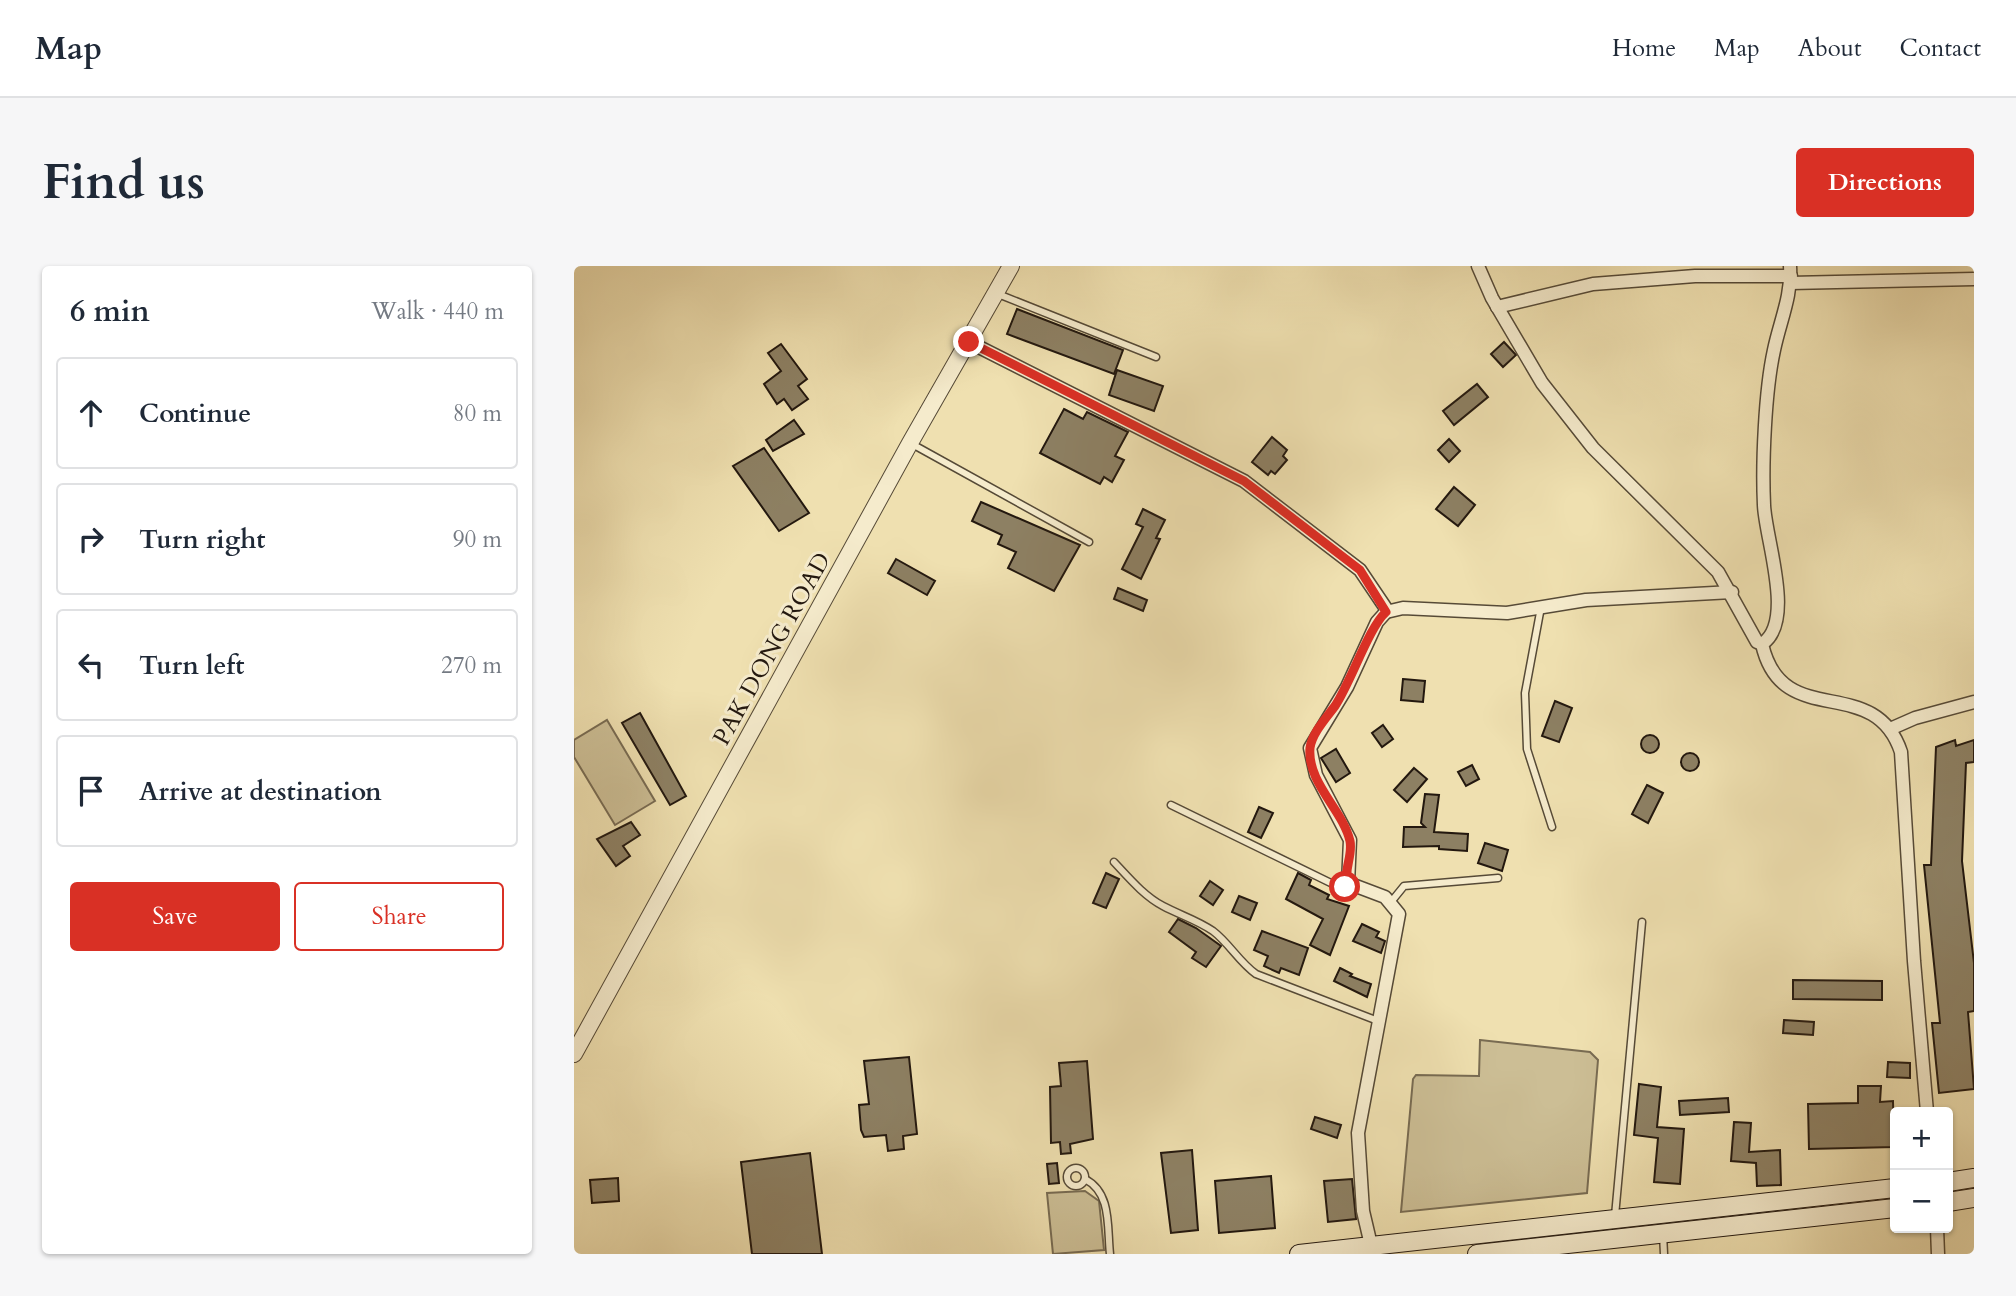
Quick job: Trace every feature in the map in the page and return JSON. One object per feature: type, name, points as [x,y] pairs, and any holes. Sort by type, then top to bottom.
[{"type":"main road","points":[[1953,1181],[1974,1178]]},
{"type":"main road","points":[[1299,1254],[1890,1189]]},
{"type":"main road","points":[[1953,1201],[1974,1198]]},
{"type":"main road","points":[[1477,1254],[1555,1250],[1663,1232],[1890,1209]]},
{"type":"street","name":"PAK DONG ROAD","points":[[574,1054],[910,443],[1011,266]]},
{"type":"street","points":[[1478,266],[1497,307],[1542,383],[1576,428],[1622,478],[1706,558],[1732,592],[1757,642],[1762,644],[1770,671],[1784,686],[1801,695],[1839,701],[1872,714],[1890,729],[1901,752],[1927,1107]]},
{"type":"street","points":[[1497,307],[1593,284],[1695,275],[1974,279]]},
{"type":"street","points":[[1762,644],[1771,634],[1779,596],[1764,507],[1765,449],[1773,352],[1790,275]]},
{"type":"street","points":[[969,342],[1244,481],[1360,570],[1386,612]]},
{"type":"street","points":[[1371,1245],[1363,1212],[1358,1133],[1399,923],[1397,908],[1391,902],[1348,883],[1350,840],[1316,775],[1310,748],[1322,724],[1347,687],[1377,622],[1386,612],[1403,608],[1507,613],[1586,600],[1732,592]]},
{"type":"street","points":[[1890,729],[1915,718],[1974,702]]},
{"type":"street","points":[[1937,1233],[1938,1254]]},
{"type":"lane","points":[[996,294],[1156,357]]},
{"type":"lane","points":[[910,443],[1089,542]]},
{"type":"lane","points":[[1541,607],[1525,693],[1527,749],[1552,827]]},
{"type":"lane","points":[[1171,805],[1339,887],[1348,883]]},
{"type":"lane","points":[[1114,862],[1138,888],[1161,905],[1199,922],[1216,934],[1245,966],[1256,974],[1378,1021]]},
{"type":"lane","points":[[1391,902],[1404,886],[1498,878]]},
{"type":"lane","points":[[1615,1218],[1642,922]]},
{"type":"lane","points":[[1085,1179],[1102,1193],[1110,1254]]},
{"type":"lane","points":[[1663,1232],[1664,1254]]},
{"type":"shaded area","points":[[607,720],[655,801],[615,825],[574,757],[574,740]]},
{"type":"shaded area","points":[[1480,1040],[1590,1052],[1598,1060],[1587,1193],[1401,1212],[1413,1079],[1416,1075],[1479,1076]]},
{"type":"shaded area","points":[[1085,1191],[1099,1201],[1104,1250],[1053,1254],[1047,1193]]},
{"type":"building","points":[[1017,309],[1123,350],[1114,374],[1007,334]]},
{"type":"building","points":[[1504,342],[1516,355],[1503,367],[1491,354]]},
{"type":"building","points":[[781,344],[807,379],[798,386],[808,399],[792,410],[784,399],[777,404],[764,384],[781,371],[768,353]]},
{"type":"building","points":[[1117,370],[1163,386],[1154,411],[1109,395]]},
{"type":"building","points":[[1477,384],[1488,397],[1454,425],[1443,411]]},
{"type":"building","points":[[1064,409],[1083,419],[1087,412],[1128,432],[1115,456],[1124,460],[1112,482],[1104,477],[1100,484],[1040,453]]},
{"type":"building","points":[[794,420],[804,434],[773,451],[766,440]]},
{"type":"building","points":[[1272,437],[1287,450],[1283,456],[1287,460],[1275,474],[1271,471],[1268,475],[1252,462]]},
{"type":"building","points":[[1449,439],[1460,451],[1449,462],[1438,450]]},
{"type":"building","points":[[764,448],[809,513],[779,531],[733,466]]},
{"type":"building","points":[[1454,487],[1475,505],[1458,526],[1436,509]]},
{"type":"building","points":[[981,502],[1080,545],[1054,591],[1008,568],[1016,552],[998,544],[1002,535],[972,521]]},
{"type":"building","points":[[1143,509],[1165,520],[1156,538],[1160,539],[1141,579],[1122,569],[1143,527],[1136,524]]},
{"type":"building","points":[[896,559],[935,581],[927,595],[888,573]]},
{"type":"building","points":[[1118,588],[1147,600],[1143,611],[1114,599]]},
{"type":"building","points":[[1403,679],[1425,681],[1423,702],[1401,700]]},
{"type":"building","points":[[1555,701],[1572,708],[1559,742],[1542,736]]},
{"type":"building","points":[[640,713],[686,796],[670,805],[622,723]]},
{"type":"building","points":[[1383,725],[1393,739],[1382,747],[1372,733]]},
{"type":"building","points":[[1650,735],[1656,738],[1659,744],[1656,750],[1650,753],[1644,750],[1641,744],[1644,738]]},
{"type":"building","points":[[1955,740],[1956,746],[1974,740],[1974,762],[1966,763],[1962,861],[1974,963],[1974,1011],[1968,1012],[1974,1089],[1939,1093],[1932,1023],[1940,1023],[1924,865],[1931,865],[1936,747]]},
{"type":"building","points":[[1336,749],[1350,773],[1336,782],[1321,758]]},
{"type":"building","points":[[1690,753],[1696,756],[1699,762],[1696,768],[1690,771],[1684,768],[1681,762],[1684,756]]},
{"type":"building","points":[[1472,765],[1479,779],[1466,786],[1458,772]]},
{"type":"building","points":[[1414,768],[1427,779],[1407,802],[1394,790]]},
{"type":"building","points":[[1647,785],[1663,793],[1648,823],[1632,814]]},
{"type":"building","points":[[1425,794],[1439,795],[1434,832],[1468,834],[1467,851],[1439,849],[1439,846],[1403,847],[1404,827],[1425,827],[1421,823]]},
{"type":"building","points":[[1259,807],[1273,813],[1261,838],[1248,832]]},
{"type":"building","points":[[631,822],[640,835],[623,846],[630,856],[616,866],[597,839]]},
{"type":"building","points":[[1485,843],[1508,850],[1502,871],[1478,863]]},
{"type":"building","points":[[1106,873],[1119,879],[1106,908],[1093,903]]},
{"type":"building","points":[[1298,873],[1311,880],[1309,885],[1329,895],[1327,899],[1349,906],[1330,955],[1310,945],[1323,919],[1286,899]]},
{"type":"building","points":[[1210,881],[1223,890],[1213,905],[1200,896]]},
{"type":"building","points":[[1239,896],[1257,903],[1250,920],[1232,912]]},
{"type":"building","points":[[1178,919],[1221,946],[1206,967],[1192,958],[1196,952],[1169,932]]},
{"type":"building","points":[[1362,924],[1379,932],[1376,937],[1385,941],[1381,953],[1353,941]]},
{"type":"building","points":[[1262,931],[1308,948],[1299,975],[1281,968],[1279,973],[1264,966],[1268,956],[1254,950]]},
{"type":"building","points":[[1340,968],[1352,974],[1350,976],[1371,984],[1367,997],[1334,981]]},
{"type":"building","points":[[1793,980],[1882,981],[1882,1000],[1793,999]]},
{"type":"building","points":[[1784,1020],[1814,1022],[1813,1035],[1783,1033]]},
{"type":"building","points":[[909,1057],[917,1134],[903,1136],[904,1149],[888,1151],[886,1135],[864,1137],[861,1130],[859,1105],[869,1104],[864,1061]]},
{"type":"building","points":[[1087,1061],[1093,1139],[1070,1144],[1071,1153],[1061,1154],[1060,1142],[1051,1143],[1050,1087],[1061,1086],[1059,1063]]},
{"type":"building","points":[[1888,1062],[1910,1063],[1910,1078],[1887,1077]]},
{"type":"building","points":[[1639,1084],[1661,1087],[1657,1127],[1684,1129],[1680,1184],[1654,1182],[1658,1138],[1634,1135]]},
{"type":"building","points":[[1858,1086],[1881,1086],[1880,1102],[1893,1101],[1893,1107],[1890,1107],[1890,1147],[1809,1149],[1808,1104],[1858,1103]]},
{"type":"building","points":[[1728,1098],[1729,1112],[1680,1115],[1679,1101]]},
{"type":"building","points":[[1315,1117],[1341,1125],[1337,1138],[1311,1129]]},
{"type":"building","points":[[1734,1122],[1751,1123],[1749,1152],[1780,1150],[1781,1185],[1757,1186],[1756,1163],[1731,1161]]},
{"type":"building","points":[[1192,1150],[1198,1230],[1171,1233],[1161,1153]]},
{"type":"building","points":[[810,1153],[822,1254],[752,1254],[741,1162]]},
{"type":"building","points":[[1057,1163],[1059,1183],[1049,1184],[1047,1164]]},
{"type":"building","points":[[1271,1176],[1275,1228],[1219,1233],[1215,1181]]},
{"type":"building","points":[[618,1178],[619,1201],[592,1203],[590,1180]]},
{"type":"building","points":[[1352,1179],[1356,1219],[1328,1222],[1324,1181]]},
{"type":"route","points":[[969,342],[1244,481],[1360,570],[1383,603],[1386,612],[1377,622],[1347,687],[1322,724],[1310,748],[1316,775],[1350,840],[1351,857],[1346,874],[1348,883],[1345,887]]}]
